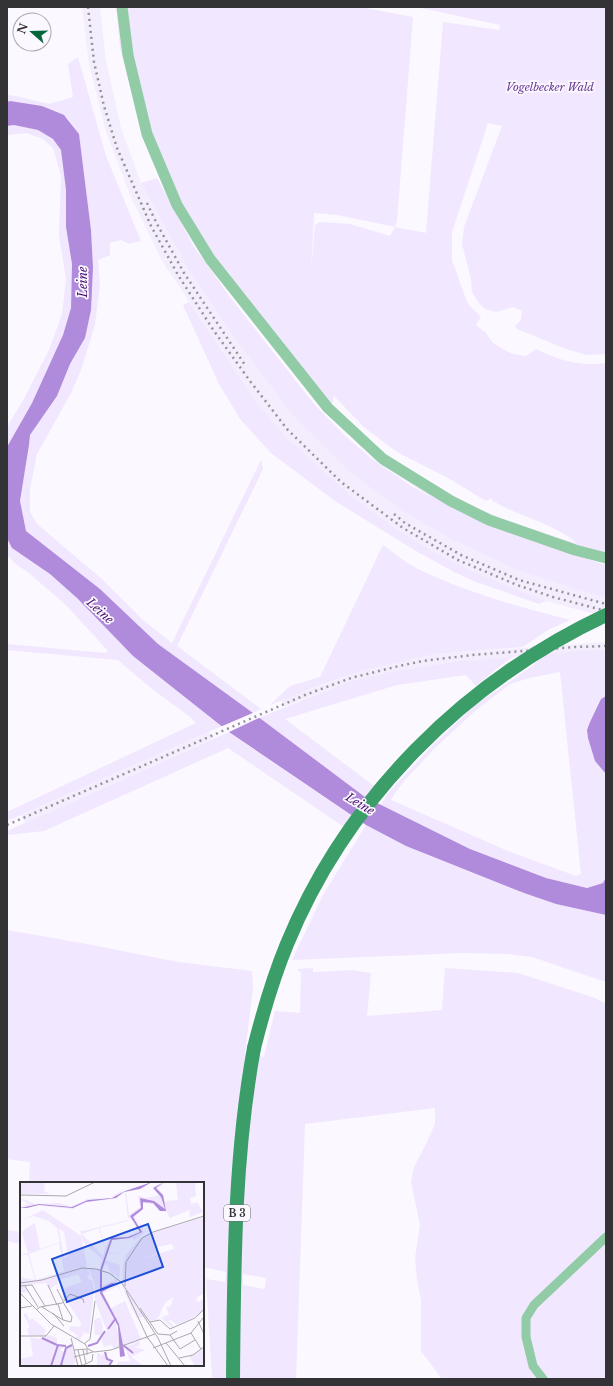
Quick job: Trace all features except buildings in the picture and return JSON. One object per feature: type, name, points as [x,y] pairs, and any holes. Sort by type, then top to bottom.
[{"type":"main road","name":"B 3","points":[[233,1379],[234,1266],[239,1158],[245,1104],[254,1048],[263,1014],[277,969],[305,906],[324,869],[354,823],[387,781],[423,742],[483,689],[549,645],[606,615]]},
{"type":"street","points":[[122,7],[128,56],[147,134],[177,205],[210,259],[328,408],[383,459],[451,501],[489,520],[568,548],[606,558]]},
{"type":"street","points":[[543,1379],[533,1366],[526,1337],[526,1318],[534,1305],[606,1237]]},
{"type":"shaded area","points":[[82,7],[100,7],[106,60],[121,128],[141,183],[190,272],[233,336],[294,417],[403,511],[449,538],[517,570],[598,596],[606,597],[606,616],[546,601],[472,571],[431,550],[392,526],[350,495],[287,438],[257,403],[162,261],[131,197],[106,132],[89,64]]},
{"type":"shaded area","points":[[606,642],[606,650],[459,661],[394,671],[348,682],[286,706],[281,700],[368,669],[436,654]]},
{"type":"shaded area","points":[[209,732],[214,738],[25,823],[21,815]]},
{"type":"green space","name":"Vogelbecker Wald","points":[[116,7],[360,7],[413,17],[397,221],[395,227],[426,233],[443,22],[499,30],[500,25],[416,7],[606,7],[606,354],[587,355],[566,349],[517,329],[515,326],[521,320],[522,311],[513,307],[496,312],[485,309],[478,302],[472,292],[471,279],[462,244],[464,227],[502,126],[488,123],[452,232],[452,260],[469,305],[481,317],[476,325],[486,333],[492,342],[513,354],[526,356],[536,349],[570,362],[588,364],[606,363],[606,563],[584,558],[606,565],[606,597],[598,596],[517,570],[449,538],[403,511],[355,476],[294,417],[233,336],[190,272],[141,183],[157,178],[194,247],[233,301],[314,404],[344,435],[372,459],[411,486],[433,498],[376,461],[323,409],[208,265],[142,131],[120,47]],"holes":[[[314,213],[338,215],[395,227],[390,236],[350,224],[320,222],[315,225],[311,271]],[[334,396],[365,428],[397,452],[448,478],[486,501],[491,498],[493,501],[507,508],[555,529],[577,543],[501,518],[464,502],[411,472],[386,455],[332,404]]]},
{"type":"green space","points":[[78,57],[106,156],[141,241],[129,244],[121,240],[110,243],[110,255],[98,260],[100,284],[95,325],[81,370],[71,393],[37,454],[30,489],[30,512],[37,524],[103,580],[143,620],[172,643],[261,460],[263,469],[177,646],[261,709],[253,713],[158,644],[100,589],[26,531],[20,501],[30,435],[57,396],[70,364],[85,338],[93,267],[91,230],[79,134],[67,117],[42,106],[7,102],[7,95],[49,104],[73,97],[68,64]]},
{"type":"green space","points":[[14,125],[38,130],[53,139],[61,150],[66,190],[66,227],[72,264],[71,308],[63,335],[32,403],[7,447],[7,427],[25,397],[49,350],[62,314],[66,279],[59,235],[61,176],[53,148],[43,139],[27,133],[7,135],[7,126]]},
{"type":"green space","points":[[189,302],[257,403],[287,438],[350,495],[392,526],[431,550],[472,571],[546,601],[539,604],[476,582],[454,572],[416,551],[335,501],[271,453],[240,419],[219,384],[183,305]]},
{"type":"green space","points":[[7,538],[12,548],[50,574],[77,598],[133,656],[222,726],[7,821],[7,812],[196,723],[118,660],[7,650],[7,644],[106,653],[108,651],[66,605],[7,555]]},
{"type":"green space","points":[[383,545],[414,567],[455,585],[531,610],[570,620],[548,630],[523,647],[436,654],[368,669],[318,686],[270,705],[290,686],[320,677]]},
{"type":"green space","points":[[606,650],[606,696],[601,699],[603,770],[606,774],[606,877],[603,883],[587,888],[546,878],[470,849],[381,805],[388,793],[430,748],[474,706],[531,667],[546,654]],"holes":[[[560,672],[581,874],[576,876],[508,851],[391,800],[405,780],[436,747],[475,711],[510,684],[529,678]]]},
{"type":"green space","points":[[513,657],[476,686],[466,675],[397,685],[285,719],[374,786],[365,797],[259,718],[348,682],[394,671],[459,661]]},
{"type":"green space","points":[[229,732],[352,816],[344,827],[228,748],[44,831],[7,835],[7,831]]},
{"type":"green space","points":[[366,825],[406,846],[524,893],[556,904],[606,915],[606,982],[532,957],[508,954],[463,953],[292,960],[323,895]]},
{"type":"green space","points":[[7,930],[178,962],[252,971],[253,988],[245,1053],[264,1057],[275,1011],[300,1013],[301,973],[297,969],[313,968],[313,972],[351,970],[371,973],[367,1016],[442,1010],[445,968],[518,973],[595,998],[606,1004],[606,1379],[442,1379],[421,1351],[421,1300],[415,1258],[420,1225],[411,1182],[414,1167],[435,1124],[435,1108],[305,1124],[296,1379],[212,1379],[206,1279],[225,1282],[226,1272],[204,1267],[204,1182],[29,1182],[30,1162],[7,1159]],"holes":[[[243,1274],[266,1278],[264,1289],[243,1285]]]},
{"type":"green space","points":[[7,1230],[20,1232],[20,1244],[7,1241]]},
{"type":"water","name":"Leine","points":[[10,101],[42,106],[64,115],[79,134],[91,230],[93,267],[91,310],[85,338],[70,364],[57,396],[30,435],[20,501],[26,531],[100,589],[158,644],[365,797],[470,849],[546,878],[587,888],[603,883],[606,877],[606,915],[556,904],[524,893],[406,846],[366,825],[229,732],[133,656],[77,598],[50,574],[12,548],[7,538],[7,447],[32,403],[63,335],[71,308],[72,264],[66,227],[66,190],[61,150],[53,139],[38,130],[14,125],[7,126],[7,102]]},
{"type":"water","points":[[606,696],[606,774],[595,761],[587,730],[601,699]]},
{"type":"pier","points":[[255,712],[261,717],[227,733],[220,727]]},
{"type":"railway","points":[[88,7],[94,62],[104,106],[117,148],[151,226],[178,275],[214,331],[287,429],[341,482],[403,528],[458,560],[517,585],[553,597],[606,611]]},
{"type":"railway","points":[[147,203],[184,273],[245,365]]},
{"type":"railway","points":[[394,514],[405,523],[461,555],[519,580],[606,604]]},
{"type":"railway","points":[[7,825],[305,695],[351,678],[423,661],[472,655],[606,646]]}]
